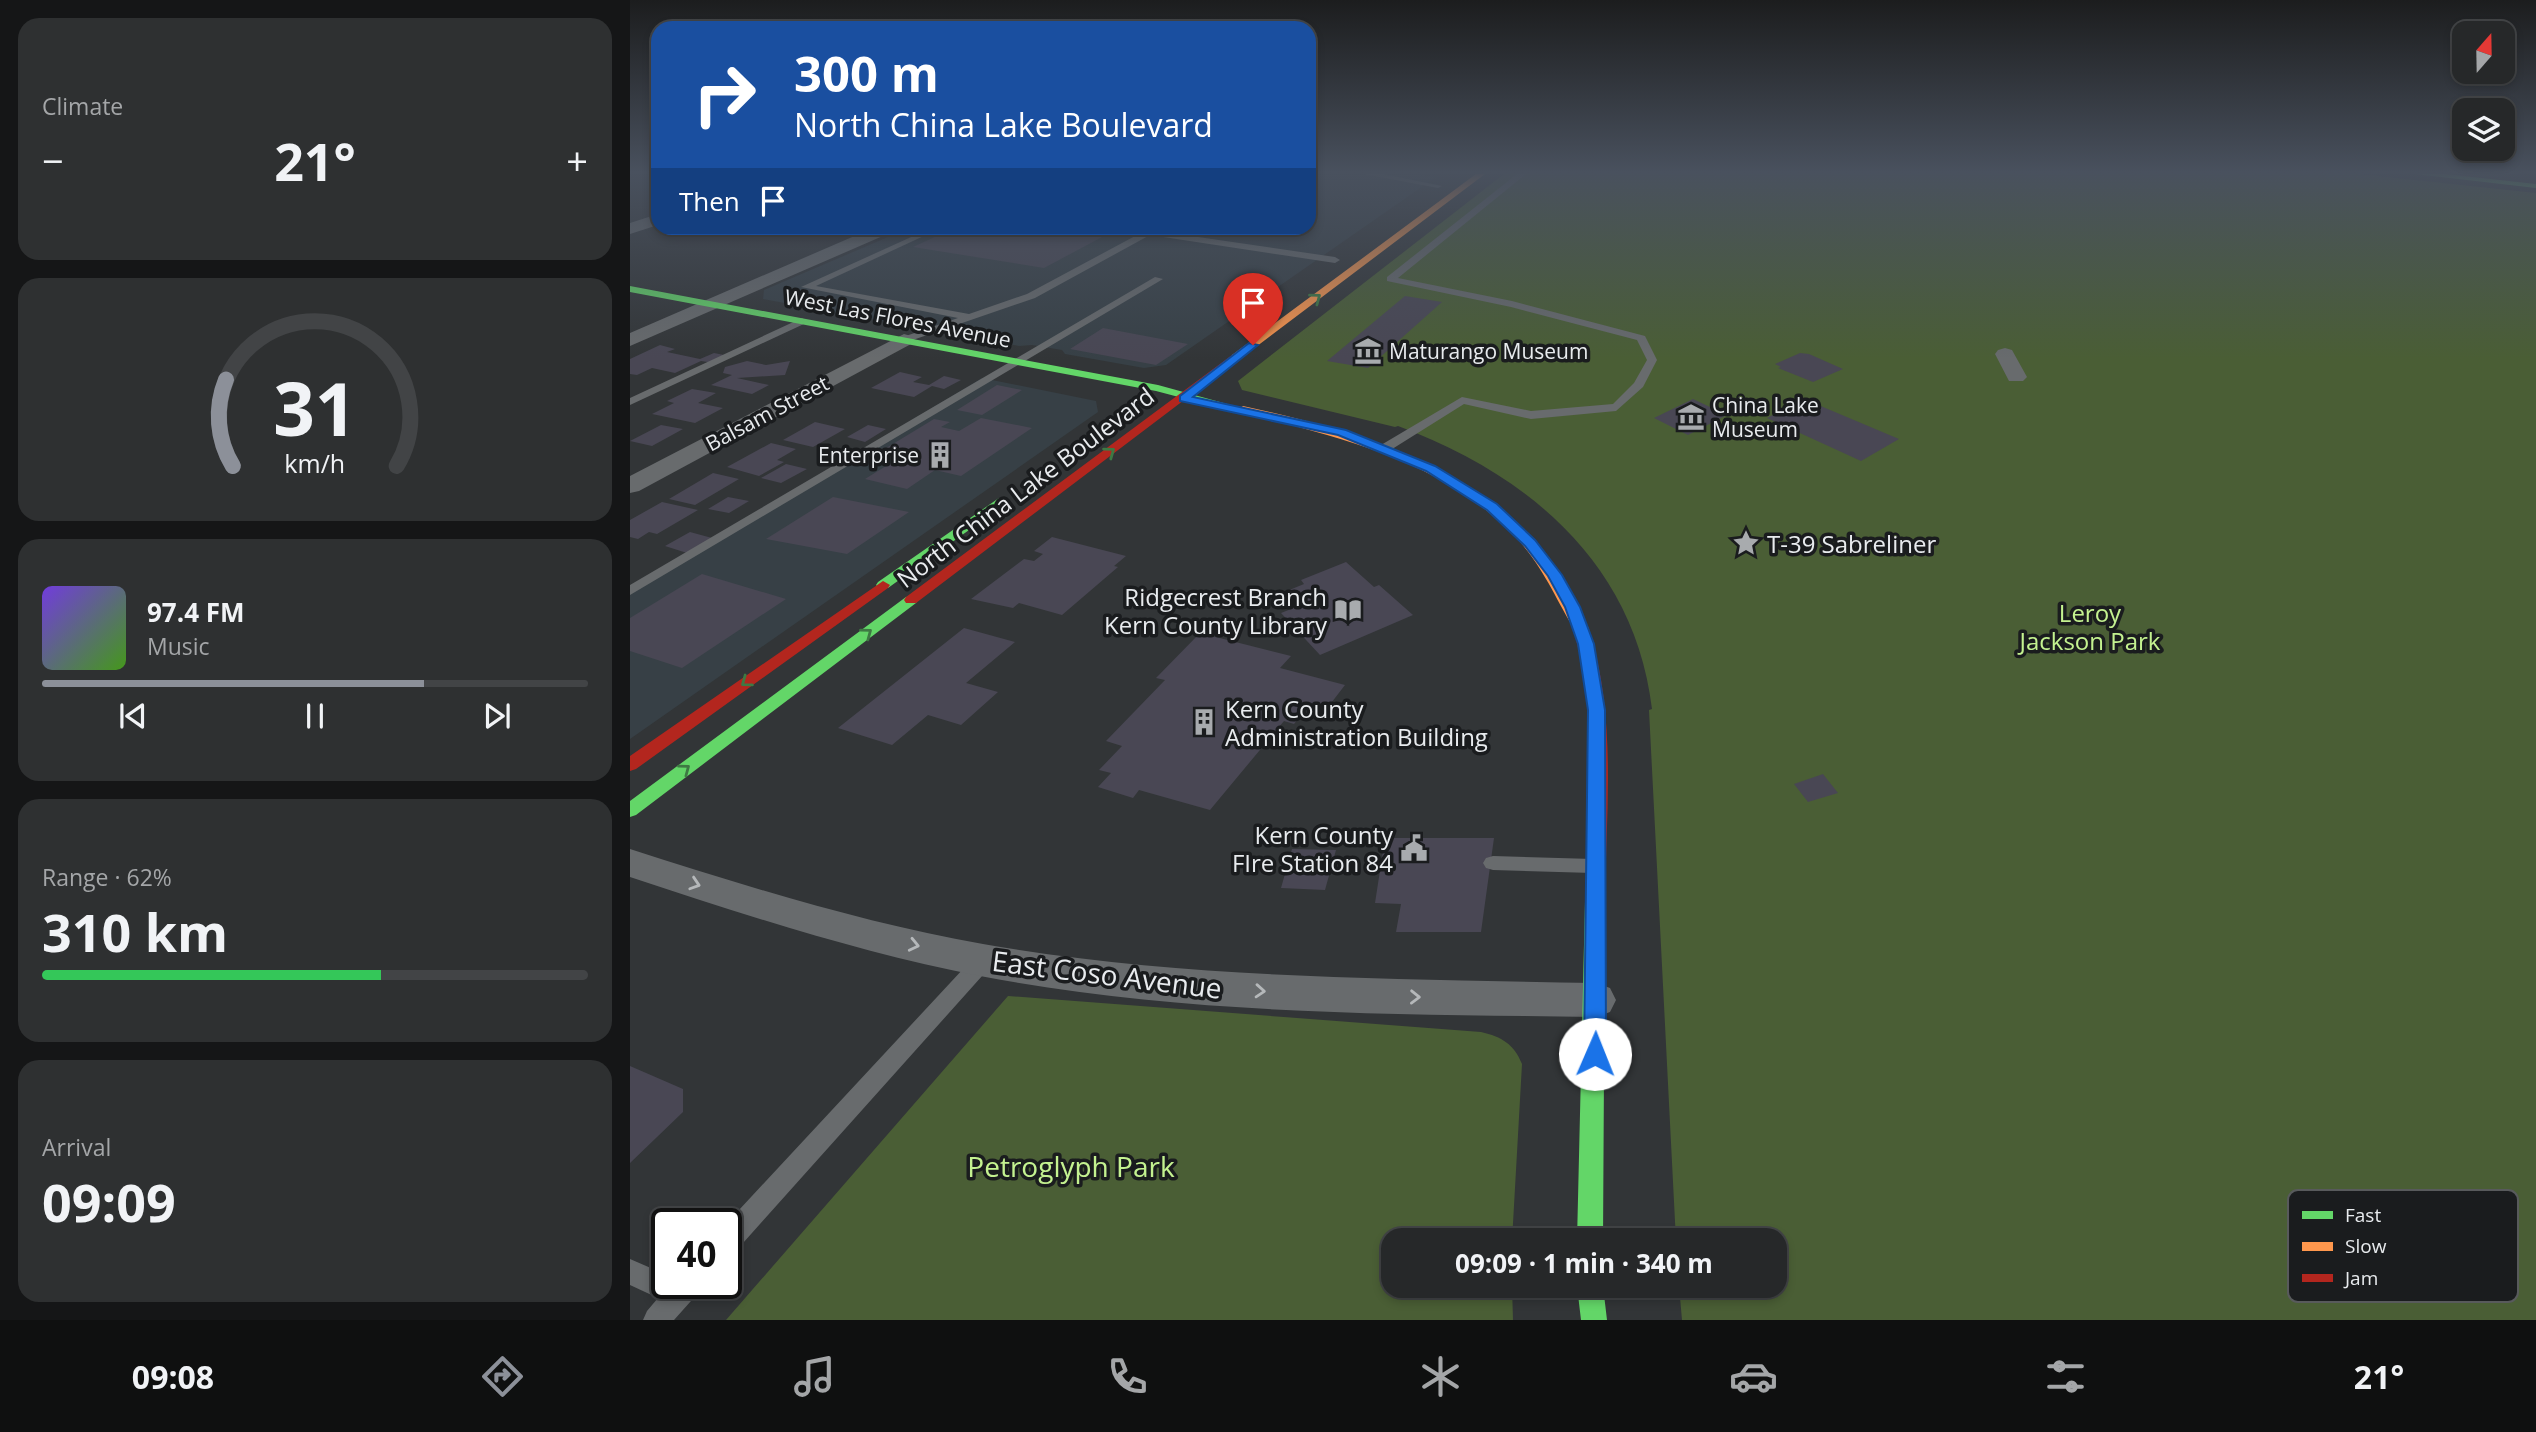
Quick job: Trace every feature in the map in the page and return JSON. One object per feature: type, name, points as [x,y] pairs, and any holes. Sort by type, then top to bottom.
[{"type":"main road","name":"North China Lake Boulevard","points":[[630,810],[1399,236]]},
{"type":"main road","points":[[1315,275],[1340,256]]},
{"type":"main road","name":"West Las Flores Avenue","points":[[630,289],[1158,388],[1184,398],[1307,424],[1385,448],[1431,469],[1492,507],[1530,543],[1555,575],[1572,607],[1586,644],[1596,710],[1596,1000],[1590,1228]]},
{"type":"main road","name":"North China Lake Boulevard","points":[[1141,401],[1174,377]]},
{"type":"main road","name":"North China Lake Boulevard","points":[[630,765],[1013,492]]},
{"type":"main road","points":[[1591,1298],[1594,1320]]},
{"type":"street","points":[[630,340],[868,236]]},
{"type":"street","name":"Balsam Street","points":[[630,486],[904,341]]},
{"type":"street","points":[[2006,354],[2016,377]]},
{"type":"street","name":"East Coso Avenue","points":[[630,863],[799,916],[984,960],[1164,985],[1280,993],[1596,1000]]},
{"type":"lane","points":[[920,236],[806,287],[969,317]]},
{"type":"lane","points":[[904,341],[1031,296],[1142,236]]},
{"type":"lane","points":[[1192,236],[1340,256]]},
{"type":"lane","points":[[1385,448],[1462,400],[1531,415],[1616,407],[1639,385],[1651,359],[1641,338],[1512,304],[1390,279],[1445,236]]},
{"type":"lane","points":[[630,591],[1158,279]]},
{"type":"lane","points":[[630,402],[802,321]]},
{"type":"lane","points":[[1493,863],[1595,867]]},
{"type":"lane","points":[[742,1225],[984,960]]},
{"type":"lane","points":[[630,1272],[651,1278]]},
{"type":"lane","points":[[656,1320],[676,1299]]},
{"type":"shaded area","points":[[891,236],[1352,236],[1166,365],[1144,368],[1065,354],[1062,350],[1032,345],[1019,346],[954,334],[956,329],[924,324],[909,326],[763,299],[764,290]]},
{"type":"shaded area","points":[[982,378],[1096,401],[1098,412],[630,739],[630,589]]},
{"type":"green space","name":"Leroy Jackson Park","points":[[1425,236],[2536,236],[2536,1320],[1682,1320],[1680,1298],[1787,1298],[1787,1228],[1675,1228],[1649,710],[1652,709],[1642,657],[1623,610],[1598,568],[1567,531],[1531,498],[1490,470],[1446,446],[1398,426],[1242,390],[1238,381]]},
{"type":"green space","name":"Petroglyph Park","points":[[1008,996],[1481,1032],[1506,1042],[1522,1064],[1513,1228],[1381,1228],[1381,1298],[1512,1298],[1513,1320],[726,1320]]},
{"type":"building","points":[[938,236],[1105,236],[1044,268],[913,247]]},
{"type":"building","points":[[1405,296],[1442,302],[1368,368],[1327,361]]},
{"type":"building","points":[[1103,328],[1188,344],[1156,365],[1070,349]]},
{"type":"building","points":[[660,345],[675,349],[667,352],[700,359],[714,353],[729,356],[714,363],[701,361],[675,373],[652,368],[637,375],[630,374],[630,359]]},
{"type":"building","points":[[1800,353],[1809,354],[1843,369],[1813,382],[1778,368],[1781,367],[1775,364]]},
{"type":"building","points":[[747,361],[766,365],[790,361],[785,375],[737,378],[769,385],[752,394],[711,385],[732,375],[723,373],[725,367]]},
{"type":"building","points":[[900,372],[922,377],[913,382],[929,385],[944,376],[961,380],[944,389],[932,386],[914,397],[871,388]]},
{"type":"building","points":[[997,385],[1022,390],[982,415],[957,410]]},
{"type":"building","points":[[692,389],[716,393],[698,403],[723,408],[695,423],[652,414],[674,403],[667,401]]},
{"type":"building","name":"China Lake Museum","points":[[1693,399],[1727,415],[1688,435],[1654,418]]},
{"type":"building","points":[[1804,399],[1899,439],[1861,461],[1767,418]]},
{"type":"building","name":"Enterprise","points":[[981,418],[1032,428],[961,476],[935,470],[907,489],[865,479],[899,458],[878,453],[934,419],[950,422],[941,427],[959,431]]},
{"type":"building","points":[[815,422],[845,429],[813,447],[783,440]]},
{"type":"building","points":[[661,425],[683,429],[652,446],[630,441]]},
{"type":"building","points":[[868,425],[886,429],[865,442],[847,437]]},
{"type":"building","points":[[771,443],[796,449],[777,460],[784,462],[759,476],[727,467]]},
{"type":"building","points":[[786,464],[807,469],[781,483],[761,478]]},
{"type":"building","points":[[713,473],[739,479],[695,505],[669,499]]},
{"type":"building","points":[[728,497],[749,501],[729,513],[708,509]]},
{"type":"building","points":[[833,497],[909,512],[847,554],[766,539]]},
{"type":"building","points":[[662,502],[698,510],[657,534],[649,532],[638,539],[630,537],[630,520]]},
{"type":"building","points":[[690,532],[712,538],[687,553],[665,546]]},
{"type":"building","points":[[1052,537],[1126,556],[1114,566],[1118,567],[1062,615],[1019,603],[1013,608],[971,599],[1024,559],[1034,561],[1043,554],[1034,551]]},
{"type":"building","name":"Ridgecrest Branch Kern County Library","points":[[1346,562],[1374,587],[1379,585],[1413,615],[1320,655],[1281,613],[1296,607],[1282,593],[1304,584],[1301,580]]},
{"type":"building","points":[[702,574],[786,599],[682,668],[630,651],[630,618]]},
{"type":"building","points":[[964,628],[1015,642],[966,683],[998,692],[961,725],[928,715],[892,745],[838,728]]},
{"type":"building","name":"Kern County Administration Building","points":[[1200,633],[1291,656],[1280,668],[1345,685],[1325,711],[1308,707],[1294,724],[1284,721],[1210,810],[1139,790],[1133,798],[1098,787],[1111,773],[1099,770],[1122,746],[1106,741],[1165,680],[1156,678]]},
{"type":"building","points":[[1823,774],[1838,793],[1808,802],[1794,784]]},
{"type":"building","name":"Kern County FIre Station 84","points":[[1385,838],[1494,838],[1481,932],[1396,932],[1401,904],[1375,903]]},
{"type":"building","points":[[1292,849],[1336,850],[1325,890],[1281,888]]},
{"type":"building","points":[[630,1066],[683,1089],[683,1112],[630,1163]]},
{"type":"traffic: fast","points":[[630,289],[1158,388],[1243,410]]},
{"type":"traffic: fast","points":[[883,585],[999,502]]},
{"type":"traffic: fast","points":[[630,810],[911,600]]},
{"type":"traffic: fast","points":[[1590,1228],[1595,902]]},
{"type":"traffic: fast","points":[[1591,1298],[1594,1320]]},
{"type":"traffic: slow","points":[[1236,357],[1399,236]]},
{"type":"traffic: slow","points":[[1243,410],[1346,435],[1396,453],[1443,476],[1486,504],[1524,539],[1556,580],[1581,629]]},
{"type":"traffic: jam","points":[[911,600],[1236,357]]},
{"type":"traffic: jam","points":[[630,765],[883,585]]},
{"type":"traffic: jam","points":[[1581,629],[1591,660],[1599,728],[1595,902]]},
{"type":"place","name":"Maturango Museum","points":[[1368,351]]},
{"type":"place","name":"China Lake Museum","points":[[1691,417]]},
{"type":"place","name":"Enterprise","points":[[940,455]]},
{"type":"place","name":"T-39 Sabreliner","points":[[1746,543]]},
{"type":"place","name":"Ridgecrest Branch Kern County Library","points":[[1348,610]]},
{"type":"place","name":"Kern County Administration Building","points":[[1204,722]]},
{"type":"place","name":"Kern County FIre Station 84","points":[[1414,848]]},
{"type":"route","points":[[1253,345],[1184,398],[1342,433],[1371,442],[1431,469],[1492,507],[1530,543],[1555,575],[1572,607],[1586,644],[1596,710],[1595,1054]]}]
